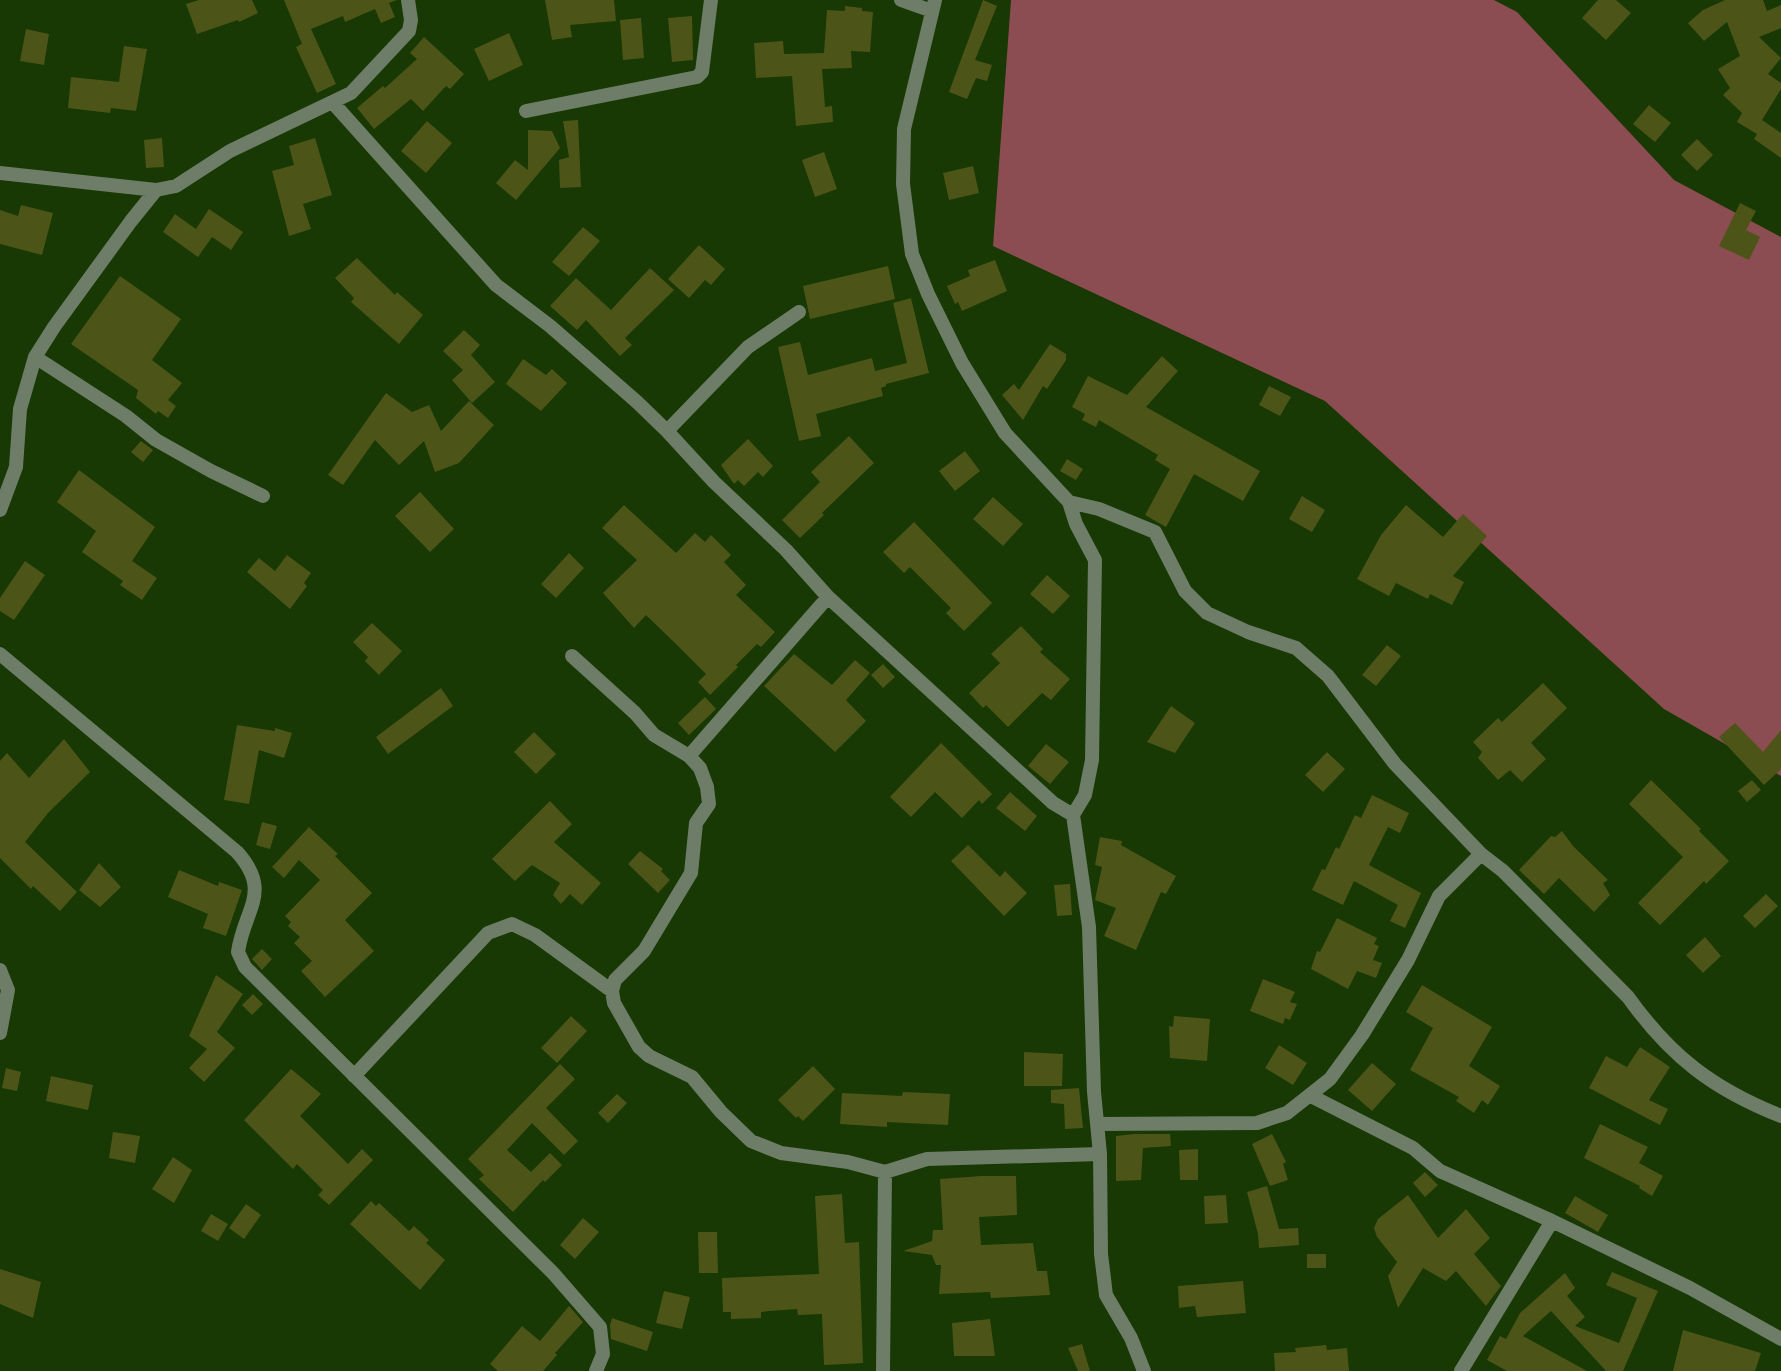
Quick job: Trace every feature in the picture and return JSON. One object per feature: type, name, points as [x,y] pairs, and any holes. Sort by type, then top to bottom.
[{"type":"street","points":[[526,111],[697,77],[702,72],[711,0]]},
{"type":"street","points":[[901,0],[933,6],[904,129],[903,184],[912,254],[962,363],[1005,433],[1069,502],[1076,524],[1095,560],[1092,760],[1085,795],[1073,815],[1089,927],[1094,1092],[1100,1154],[1101,1254],[1106,1295],[1131,1338],[1144,1371]]},
{"type":"street","points":[[0,173],[156,190],[176,186],[230,151],[334,104],[351,93],[409,31],[412,2]]},
{"type":"street","points":[[334,104],[496,285],[550,326],[667,431],[714,482],[786,550],[828,597],[1053,803],[1073,815]]},
{"type":"street","points":[[0,510],[16,467],[20,409],[35,357],[156,190]]},
{"type":"street","points":[[667,431],[748,347],[799,312]]},
{"type":"street","points":[[35,357],[126,416],[156,440],[263,496]]},
{"type":"street","points":[[1069,502],[1099,509],[1155,532],[1185,591],[1207,613],[1248,632],[1296,648],[1328,676],[1395,764],[1481,854],[1503,871],[1628,997],[1680,1059],[1709,1081],[1781,1116]]},
{"type":"street","points":[[689,756],[828,597]]},
{"type":"street","points":[[0,654],[237,852],[252,868],[254,904],[238,952],[245,967],[553,1273],[600,1327],[603,1354],[596,1371]]},
{"type":"street","points":[[572,656],[635,713],[654,735],[689,756],[700,768],[707,787],[709,804],[696,823],[691,873],[644,951],[615,980],[612,991],[614,1003],[639,1047],[649,1056],[692,1077],[721,1112],[751,1141],[781,1153],[848,1162],[885,1172],[927,1159],[1100,1154]]},
{"type":"street","points":[[1097,1124],[1257,1123],[1287,1113],[1330,1079],[1362,1035],[1408,960],[1439,896],[1481,854]]},
{"type":"street","points":[[354,1076],[488,933],[512,924],[535,935],[612,991]]},
{"type":"street","points":[[0,970],[8,990],[0,1033]]},
{"type":"street","points":[[1311,1096],[1413,1148],[1440,1171],[1690,1288],[1781,1339]]},
{"type":"street","points":[[883,1371],[885,1172]]},
{"type":"street","points":[[1461,1371],[1552,1221]]},
{"type":"shaded area","points":[[1011,0],[1494,0],[1517,12],[1674,180],[1781,237],[1781,776],[1664,709],[1325,401],[993,246]]},
{"type":"building","points":[[199,0],[252,0],[258,13],[197,34],[186,4]]},
{"type":"building","points":[[284,0],[397,0],[389,3],[395,17],[381,23],[375,9],[345,22],[343,16],[311,29],[336,84],[317,93],[296,47],[302,44]]},
{"type":"building","points":[[545,0],[614,0],[616,21],[570,25],[572,37],[552,40]]},
{"type":"building","points":[[983,0],[997,6],[975,60],[992,65],[987,81],[976,78],[967,99],[949,92]]},
{"type":"building","points":[[1598,0],[1616,0],[1631,13],[1606,40],[1582,18]]},
{"type":"building","points":[[1725,0],[1763,0],[1767,11],[1781,5],[1781,28],[1759,37],[1781,58],[1768,74],[1781,83],[1781,89],[1762,120],[1781,133],[1781,158],[1754,139],[1757,134],[1737,122],[1742,113],[1723,95],[1730,88],[1718,69],[1740,56],[1727,22],[1704,41],[1688,23],[1703,10]]},
{"type":"building","points":[[845,6],[873,12],[870,52],[851,51],[852,68],[822,69],[825,107],[832,106],[833,122],[796,126],[792,76],[756,78],[754,43],[783,41],[784,54],[824,53],[827,10],[845,11]]},
{"type":"building","points":[[692,16],[693,60],[672,62],[668,18]]},
{"type":"building","points":[[641,18],[644,58],[623,60],[620,20]]},
{"type":"building","points":[[26,29],[49,34],[44,65],[20,61]]},
{"type":"building","points":[[509,33],[523,65],[489,81],[474,49]]},
{"type":"building","points":[[424,37],[464,74],[450,89],[446,86],[423,111],[411,99],[374,129],[357,108],[417,59],[410,53]]},
{"type":"building","points":[[124,46],[147,49],[136,111],[111,108],[110,113],[68,108],[71,77],[119,82]]},
{"type":"building","points":[[1649,105],[1671,123],[1655,142],[1633,124]]},
{"type":"building","points":[[578,120],[581,187],[560,188],[559,160],[569,157],[563,121]]},
{"type":"building","points":[[427,121],[452,143],[426,173],[401,151]]},
{"type":"building","points":[[528,130],[552,131],[560,148],[516,200],[496,183],[515,160],[528,170]]},
{"type":"building","points":[[162,138],[164,167],[146,168],[144,140]]},
{"type":"building","points":[[315,138],[332,195],[303,204],[311,229],[289,236],[272,171],[294,165],[289,146]]},
{"type":"building","points":[[1697,139],[1713,155],[1697,171],[1681,155]]},
{"type":"building","points":[[824,152],[837,189],[815,197],[802,160]]},
{"type":"building","points":[[973,166],[979,193],[949,200],[943,173]]},
{"type":"building","points":[[1740,203],[1756,211],[1746,230],[1760,237],[1749,260],[1719,246]]},
{"type":"building","points":[[21,205],[53,213],[42,255],[0,244],[0,210],[18,216]]},
{"type":"building","points":[[209,209],[243,232],[231,250],[212,237],[198,257],[163,232],[175,214],[196,229]]},
{"type":"building","points":[[583,227],[600,241],[569,276],[552,262]]},
{"type":"building","points":[[699,245],[725,269],[711,285],[705,280],[689,298],[668,279]]},
{"type":"building","points":[[357,258],[395,295],[397,292],[423,315],[399,344],[351,302],[354,298],[335,278]]},
{"type":"building","points":[[995,260],[1007,291],[962,311],[958,302],[955,304],[947,286],[970,276],[968,270]]},
{"type":"building","points":[[888,266],[895,299],[810,319],[803,286]]},
{"type":"building","points":[[650,268],[674,290],[625,338],[632,345],[620,356],[586,320],[577,330],[550,306],[576,278],[611,310]]},
{"type":"building","points":[[120,276],[181,319],[152,360],[182,383],[168,400],[176,406],[168,418],[158,411],[156,414],[136,398],[138,390],[71,344]]},
{"type":"building","points":[[911,298],[929,373],[886,384],[881,388],[883,396],[816,414],[821,436],[799,441],[778,347],[800,342],[808,375],[872,358],[875,371],[907,363],[893,303]]},
{"type":"building","points":[[464,330],[480,345],[471,355],[495,382],[472,403],[452,380],[463,370],[443,351]]},
{"type":"building","points":[[1050,344],[1066,354],[1066,360],[1047,389],[1043,386],[1023,420],[1002,395],[1014,384],[1019,390]]},
{"type":"building","points":[[1162,356],[1178,371],[1146,407],[1260,471],[1243,501],[1194,474],[1166,527],[1145,515],[1170,469],[1155,460],[1158,455],[1099,420],[1096,427],[1082,420],[1085,414],[1072,407],[1088,376],[1127,395]]},
{"type":"building","points":[[523,359],[546,375],[552,369],[567,383],[541,411],[506,384]]},
{"type":"building","points":[[1269,386],[1291,397],[1280,416],[1259,405]]},
{"type":"building","points":[[386,393],[412,412],[429,405],[441,431],[469,401],[494,425],[459,463],[435,472],[424,441],[399,465],[375,440],[343,485],[328,475]]},
{"type":"building","points":[[849,436],[874,463],[800,538],[782,520],[820,482],[811,472]]},
{"type":"building","points":[[748,439],[773,466],[763,477],[758,472],[744,486],[738,480],[734,484],[721,465]]},
{"type":"building","points":[[141,441],[153,450],[143,462],[131,452]]},
{"type":"building","points":[[965,451],[980,471],[955,491],[939,471]]},
{"type":"building","points":[[1067,459],[1083,469],[1076,480],[1060,471]]},
{"type":"building","points":[[79,470],[155,527],[132,561],[157,578],[142,600],[120,585],[123,581],[82,552],[96,531],[57,502]]},
{"type":"building","points":[[420,492],[454,529],[430,552],[395,516]]},
{"type":"building","points":[[1302,496],[1325,510],[1312,532],[1289,519]]},
{"type":"building","points":[[993,497],[1023,524],[1003,546],[973,519]]},
{"type":"building","points":[[624,505],[676,553],[695,533],[705,542],[711,535],[731,555],[724,562],[746,585],[736,595],[775,632],[761,647],[757,644],[710,695],[698,682],[706,674],[646,615],[634,628],[603,593],[637,560],[602,528]]},
{"type":"building","points":[[1406,505],[1443,537],[1463,514],[1487,536],[1453,576],[1464,582],[1452,605],[1430,594],[1428,599],[1396,583],[1389,596],[1357,579],[1381,535]]},
{"type":"building","points":[[914,522],[992,603],[964,631],[946,613],[951,608],[910,567],[904,573],[883,552]]},
{"type":"building","points":[[569,553],[584,568],[556,598],[541,584]]},
{"type":"building","points":[[287,555],[311,573],[304,583],[307,586],[290,609],[247,572],[259,558],[275,571]]},
{"type":"building","points":[[25,561],[45,575],[14,620],[0,611],[0,598]]},
{"type":"building","points":[[1047,575],[1070,596],[1053,614],[1030,594]]},
{"type":"building","points":[[372,623],[402,651],[379,675],[365,661],[368,657],[353,642]]},
{"type":"building","points":[[1021,626],[1043,649],[1040,652],[1070,679],[1051,700],[1042,693],[1008,727],[969,693],[1000,663],[991,654]]},
{"type":"building","points":[[1387,645],[1401,656],[1376,686],[1362,675]]},
{"type":"building","points":[[794,654],[832,685],[855,660],[870,673],[846,700],[866,721],[835,752],[764,686]]},
{"type":"building","points":[[883,664],[895,677],[883,688],[871,675]]},
{"type":"building","points":[[1543,683],[1567,708],[1531,743],[1546,759],[1522,782],[1510,770],[1498,780],[1478,758],[1482,752],[1473,742],[1498,718],[1502,722]]},
{"type":"building","points":[[441,688],[453,706],[388,754],[376,737]]},
{"type":"building","points":[[705,697],[716,709],[689,735],[678,723]]},
{"type":"building","points":[[1171,706],[1195,723],[1175,753],[1147,742]]},
{"type":"building","points":[[1735,723],[1763,752],[1781,730],[1781,769],[1764,785],[1719,737]]},
{"type":"building","points":[[237,725],[275,731],[275,728],[292,733],[284,758],[259,750],[249,804],[224,800]]},
{"type":"building","points":[[534,732],[556,754],[536,774],[514,752]]},
{"type":"building","points":[[64,739],[90,772],[48,813],[25,842],[77,892],[60,911],[33,886],[31,889],[0,858],[0,761],[7,753],[29,778]]},
{"type":"building","points":[[941,743],[992,794],[982,804],[979,800],[962,818],[935,792],[911,817],[890,797]]},
{"type":"building","points":[[1046,744],[1069,762],[1050,784],[1028,766]]},
{"type":"building","points":[[1327,752],[1345,769],[1323,792],[1305,775]]},
{"type":"building","points":[[1651,780],[1729,861],[1660,925],[1638,903],[1683,857],[1629,804]]},
{"type":"building","points":[[1752,780],[1761,790],[1747,802],[1738,791]]},
{"type":"building","points":[[1010,792],[1037,816],[1025,831],[996,808]]},
{"type":"building","points":[[1372,795],[1409,813],[1400,833],[1388,827],[1369,865],[1421,893],[1405,928],[1390,921],[1398,905],[1354,881],[1343,905],[1312,890],[1336,847],[1339,849],[1355,815],[1361,818]]},
{"type":"building","points":[[550,801],[572,824],[554,842],[601,883],[582,905],[570,894],[561,904],[553,895],[560,883],[532,865],[515,881],[492,859]]},
{"type":"building","points":[[262,822],[277,826],[270,849],[256,845]]},
{"type":"building","points":[[309,827],[372,893],[345,920],[374,951],[325,997],[301,971],[312,961],[294,943],[300,937],[288,926],[291,922],[285,916],[320,880],[299,860],[284,878],[272,867]]},
{"type":"building","points":[[1562,831],[1608,880],[1603,883],[1610,895],[1594,912],[1559,878],[1544,894],[1519,870],[1551,836],[1555,837]]},
{"type":"building","points":[[1100,837],[1122,841],[1121,845],[1176,876],[1166,894],[1161,892],[1136,950],[1104,936],[1116,908],[1095,900],[1102,867],[1095,865]]},
{"type":"building","points":[[968,845],[1000,877],[1005,871],[1027,893],[1004,916],[951,861]]},
{"type":"building","points":[[640,851],[663,869],[661,871],[670,880],[658,893],[628,864]]},
{"type":"building","points":[[99,863],[121,887],[100,907],[79,890]]},
{"type":"building","points":[[179,870],[218,886],[219,882],[242,890],[226,936],[203,928],[208,914],[168,897]]},
{"type":"building","points":[[1070,884],[1072,915],[1057,916],[1054,885]]},
{"type":"building","points":[[1766,894],[1778,906],[1755,928],[1743,916]]},
{"type":"building","points":[[1337,918],[1377,938],[1374,944],[1379,946],[1373,960],[1382,963],[1376,978],[1357,971],[1348,989],[1311,969],[1317,951],[1320,952]]},
{"type":"building","points":[[1705,937],[1721,956],[1703,973],[1686,955]]},
{"type":"building","points":[[262,949],[272,959],[262,970],[252,959]]},
{"type":"building","points":[[216,975],[243,994],[217,1032],[235,1048],[204,1082],[189,1068],[207,1049],[189,1036]]},
{"type":"building","points":[[1263,979],[1295,992],[1290,1002],[1297,1004],[1290,1020],[1285,1018],[1283,1024],[1250,1011]]},
{"type":"building","points":[[1422,985],[1492,1027],[1469,1066],[1500,1086],[1488,1105],[1482,1100],[1474,1113],[1456,1101],[1459,1097],[1410,1070],[1433,1028],[1406,1012]]},
{"type":"building","points":[[253,994],[263,1004],[252,1015],[242,1005]]},
{"type":"building","points":[[571,1016],[587,1031],[557,1063],[541,1048]]},
{"type":"building","points":[[1174,1016],[1210,1019],[1207,1061],[1170,1058],[1169,1026],[1173,1027]]},
{"type":"building","points":[[1279,1045],[1307,1063],[1293,1085],[1265,1068]]},
{"type":"building","points":[[1640,1047],[1670,1067],[1649,1100],[1668,1109],[1660,1125],[1589,1088],[1606,1056],[1627,1067]]},
{"type":"building","points":[[1024,1052],[1063,1054],[1062,1086],[1024,1086]]},
{"type":"building","points":[[1372,1063],[1396,1084],[1372,1111],[1348,1090]]},
{"type":"building","points":[[560,1064],[575,1079],[546,1108],[578,1141],[564,1155],[532,1123],[507,1150],[531,1172],[550,1153],[562,1165],[513,1212],[479,1179],[484,1175],[468,1159]]},
{"type":"building","points":[[813,1066],[835,1089],[803,1121],[778,1100]]},
{"type":"building","points":[[6,1068],[21,1072],[17,1091],[2,1088]]},
{"type":"building","points":[[291,1069],[321,1094],[300,1116],[348,1164],[362,1149],[373,1160],[329,1205],[318,1195],[323,1190],[297,1164],[293,1169],[244,1120]]},
{"type":"building","points":[[51,1076],[93,1085],[88,1110],[46,1101]]},
{"type":"building","points":[[1079,1088],[1083,1128],[1065,1129],[1064,1104],[1051,1103],[1051,1090]]},
{"type":"building","points":[[903,1092],[950,1094],[948,1125],[887,1122],[887,1127],[840,1124],[842,1093],[902,1096]]},
{"type":"building","points":[[617,1094],[627,1103],[608,1123],[598,1113]]},
{"type":"building","points":[[1600,1124],[1648,1147],[1639,1163],[1663,1176],[1652,1196],[1640,1186],[1584,1158]]},
{"type":"building","points":[[113,1132],[140,1136],[135,1163],[109,1158]]},
{"type":"building","points":[[1170,1134],[1171,1146],[1143,1148],[1141,1180],[1116,1181],[1116,1136]]},
{"type":"building","points":[[1272,1134],[1286,1162],[1283,1164],[1288,1180],[1270,1186],[1252,1144]]},
{"type":"building","points":[[1198,1149],[1198,1180],[1180,1180],[1179,1150]]},
{"type":"building","points":[[173,1157],[192,1170],[174,1203],[152,1189]]},
{"type":"building","points":[[1425,1172],[1438,1185],[1425,1197],[1413,1183]]},
{"type":"building","points":[[1016,1176],[1017,1215],[979,1217],[981,1245],[1033,1243],[1037,1271],[1047,1271],[1050,1295],[991,1298],[990,1292],[939,1294],[941,1265],[936,1265],[932,1255],[903,1251],[932,1241],[933,1230],[943,1230],[940,1179]]},
{"type":"building","points":[[1267,1186],[1279,1229],[1298,1228],[1299,1245],[1259,1248],[1247,1192]]},
{"type":"building","points":[[842,1194],[845,1243],[859,1242],[863,1363],[824,1365],[822,1314],[798,1315],[797,1309],[761,1312],[761,1318],[731,1319],[731,1312],[723,1312],[722,1278],[819,1274],[815,1196]]},
{"type":"building","points":[[1226,1195],[1228,1223],[1205,1224],[1204,1196]]},
{"type":"building","points":[[1408,1195],[1438,1238],[1466,1209],[1490,1238],[1474,1254],[1501,1286],[1486,1306],[1456,1271],[1446,1281],[1423,1268],[1398,1308],[1388,1276],[1397,1262],[1377,1237],[1374,1228],[1378,1219]]},
{"type":"building","points":[[1575,1196],[1608,1215],[1598,1232],[1565,1213]]},
{"type":"building","points":[[371,1201],[376,1206],[379,1203],[409,1231],[414,1226],[429,1240],[426,1243],[445,1260],[420,1290],[350,1224]]},
{"type":"building","points":[[246,1204],[261,1215],[244,1239],[229,1228]]},
{"type":"building","points":[[211,1214],[228,1224],[218,1241],[201,1231]]},
{"type":"building","points":[[583,1218],[599,1232],[575,1259],[560,1245]]},
{"type":"building","points":[[698,1232],[717,1232],[718,1273],[699,1273]]},
{"type":"building","points":[[1307,1254],[1326,1254],[1326,1268],[1307,1268]]},
{"type":"building","points":[[0,1269],[41,1282],[33,1318],[0,1304]]},
{"type":"building","points":[[1612,1272],[1658,1291],[1623,1371],[1606,1371],[1551,1311],[1523,1336],[1587,1371],[1507,1371],[1487,1360],[1500,1336],[1506,1339],[1520,1313],[1565,1273],[1575,1288],[1567,1296],[1585,1317],[1575,1326],[1619,1343],[1637,1298],[1606,1285]]},
{"type":"building","points":[[1243,1281],[1246,1313],[1197,1317],[1195,1306],[1179,1308],[1178,1286]]},
{"type":"building","points":[[664,1291],[690,1297],[682,1329],[656,1323]]},
{"type":"building","points":[[569,1306],[583,1322],[543,1371],[498,1371],[490,1364],[522,1326],[540,1341]]},
{"type":"building","points":[[612,1318],[653,1332],[647,1351],[611,1339]]},
{"type":"building","points":[[990,1319],[995,1356],[954,1356],[952,1323]]},
{"type":"building","points":[[1683,1330],[1761,1353],[1755,1371],[1673,1371]]},
{"type":"building","points":[[1082,1344],[1090,1371],[1078,1371],[1068,1348]]},
{"type":"building","points":[[1326,1345],[1327,1350],[1347,1348],[1349,1371],[1275,1371],[1274,1353]]}]
